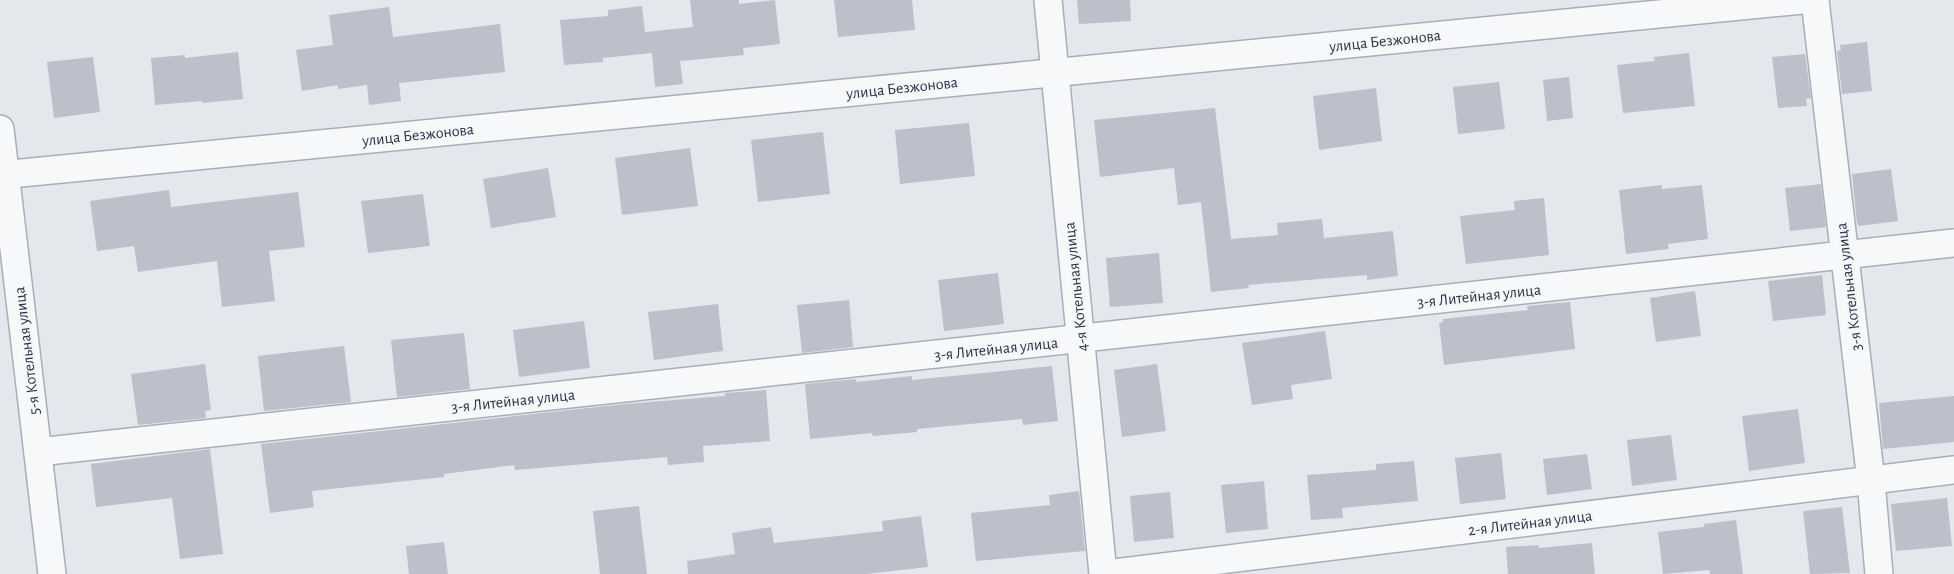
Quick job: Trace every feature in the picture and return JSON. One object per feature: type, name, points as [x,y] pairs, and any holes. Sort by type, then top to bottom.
[{"type":"street","name":"4-я Котельная улица","points":[[1048,0],[1105,574]]},
{"type":"street","name":"улица Безжонова","points":[[2,174],[1792,0]]},
{"type":"street","name":"3-я Котельная улица","points":[[1815,0],[1871,480],[1879,574]]},
{"type":"street","name":"5-я Котельная улица","points":[[0,129],[2,174],[52,574]]},
{"type":"street","name":"3-я Литейная улица","points":[[38,452],[1954,243]]},
{"type":"street","name":"2-я Литейная улица","points":[[1105,574],[1954,470]]},
{"type":"building","points":[[690,0],[739,0],[739,4],[775,0],[780,44],[743,48],[744,55],[680,61],[683,84],[655,87],[652,53],[603,58],[603,62],[564,65],[560,20],[608,16],[608,10],[642,6],[645,32],[693,27]]},
{"type":"building","points":[[834,0],[912,0],[915,30],[838,37]]},
{"type":"building","points":[[1077,0],[1130,0],[1131,21],[1079,24]]},
{"type":"building","points":[[389,7],[393,37],[500,24],[505,72],[399,83],[401,101],[369,105],[367,85],[338,89],[338,85],[302,91],[296,50],[333,45],[329,15]]},
{"type":"building","points":[[1867,42],[1872,91],[1842,94],[1837,51],[1841,50],[1840,45]]},
{"type":"building","points":[[238,52],[243,99],[155,105],[151,58],[185,55],[185,58]]},
{"type":"building","points":[[1689,53],[1695,106],[1623,113],[1617,65],[1655,61],[1654,57]]},
{"type":"building","points":[[1805,54],[1811,98],[1806,99],[1807,106],[1778,108],[1772,57]]},
{"type":"building","points":[[93,57],[100,112],[54,118],[47,62]]},
{"type":"building","points":[[1569,77],[1573,118],[1547,121],[1543,80]]},
{"type":"building","points":[[1499,82],[1505,129],[1458,134],[1453,87]]},
{"type":"building","points":[[1376,88],[1382,141],[1319,150],[1313,96]]},
{"type":"building","points":[[1215,108],[1231,239],[1278,235],[1277,223],[1322,219],[1324,238],[1393,231],[1398,276],[1367,280],[1367,275],[1248,285],[1249,288],[1211,292],[1201,202],[1178,205],[1174,168],[1100,177],[1094,120]]},
{"type":"building","points":[[969,123],[975,176],[900,184],[895,130]]},
{"type":"building","points":[[823,132],[830,194],[758,202],[751,140]]},
{"type":"building","points":[[690,148],[698,206],[622,215],[615,158]]},
{"type":"building","points":[[548,168],[556,217],[491,228],[483,179]]},
{"type":"building","points":[[1891,169],[1898,221],[1859,226],[1852,174]]},
{"type":"building","points":[[1821,184],[1826,227],[1790,231],[1785,188]]},
{"type":"building","points":[[1662,185],[1662,189],[1702,185],[1708,239],[1668,244],[1669,249],[1626,254],[1619,190]]},
{"type":"building","points":[[169,190],[171,207],[298,192],[305,247],[269,251],[275,301],[222,307],[217,261],[138,272],[134,246],[97,251],[90,201]]},
{"type":"building","points":[[423,194],[430,246],[368,253],[361,201]]},
{"type":"building","points":[[1544,198],[1549,255],[1466,264],[1460,216],[1515,210],[1514,201]]},
{"type":"building","points":[[1159,253],[1163,303],[1110,307],[1106,258]]},
{"type":"building","points":[[998,273],[1004,324],[944,331],[938,280]]},
{"type":"building","points":[[1822,275],[1826,315],[1773,321],[1768,281]]},
{"type":"building","points":[[1695,291],[1701,336],[1656,342],[1650,298]]},
{"type":"building","points":[[849,300],[853,347],[802,353],[797,305]]},
{"type":"building","points":[[1570,302],[1575,349],[1444,365],[1439,323],[1443,322],[1443,319],[1528,310],[1527,306]]},
{"type":"building","points":[[718,304],[723,351],[654,360],[648,312]]},
{"type":"building","points":[[584,321],[590,368],[519,377],[513,330]]},
{"type":"building","points":[[1325,331],[1332,379],[1291,385],[1293,399],[1252,405],[1242,343]]},
{"type":"building","points":[[464,333],[470,389],[397,397],[391,340]]},
{"type":"building","points":[[344,346],[351,402],[264,411],[258,356]]},
{"type":"building","points":[[205,364],[211,410],[205,411],[206,418],[138,425],[131,374]]},
{"type":"building","points":[[1157,364],[1166,431],[1122,437],[1114,370]]},
{"type":"building","points":[[1052,366],[1058,421],[1023,425],[1022,419],[917,429],[917,432],[873,436],[872,433],[810,439],[805,384],[856,379],[856,382],[912,376],[912,380]]},
{"type":"building","points":[[766,390],[770,441],[703,446],[704,462],[668,465],[667,457],[515,470],[514,465],[444,474],[444,477],[312,491],[314,507],[270,513],[261,444]]},
{"type":"building","points":[[1954,396],[1954,442],[1883,449],[1879,403]]},
{"type":"building","points":[[1798,409],[1805,463],[1749,471],[1742,416]]},
{"type":"building","points":[[1671,435],[1677,480],[1632,486],[1627,440]]},
{"type":"building","points":[[210,449],[223,554],[180,559],[172,498],[96,507],[91,464]]},
{"type":"building","points":[[1501,453],[1506,499],[1460,504],[1455,458]]},
{"type":"building","points":[[1587,454],[1592,489],[1547,495],[1543,459]]},
{"type":"building","points":[[1414,461],[1418,501],[1342,508],[1343,518],[1311,520],[1307,475],[1376,470],[1376,464]]},
{"type":"building","points":[[1264,481],[1268,529],[1226,533],[1221,485]]},
{"type":"building","points":[[1079,491],[1085,551],[976,561],[971,513],[1050,505],[1049,495]]},
{"type":"building","points":[[1170,492],[1174,538],[1134,542],[1130,496]]},
{"type":"building","points":[[1947,498],[1952,546],[1896,551],[1891,504]]},
{"type":"building","points":[[639,506],[647,574],[600,574],[593,511]]},
{"type":"building","points":[[1842,507],[1850,573],[1810,574],[1803,511]]},
{"type":"building","points":[[921,516],[928,567],[866,574],[688,574],[687,561],[735,554],[732,533],[771,527],[774,543],[883,531],[882,521]]},
{"type":"building","points":[[1736,520],[1743,574],[1710,574],[1709,570],[1663,574],[1658,532],[1704,527],[1704,524]]},
{"type":"building","points":[[444,542],[448,574],[409,574],[406,546]]},
{"type":"building","points":[[1592,543],[1595,574],[1508,574],[1506,547],[1538,545],[1539,548]]}]
